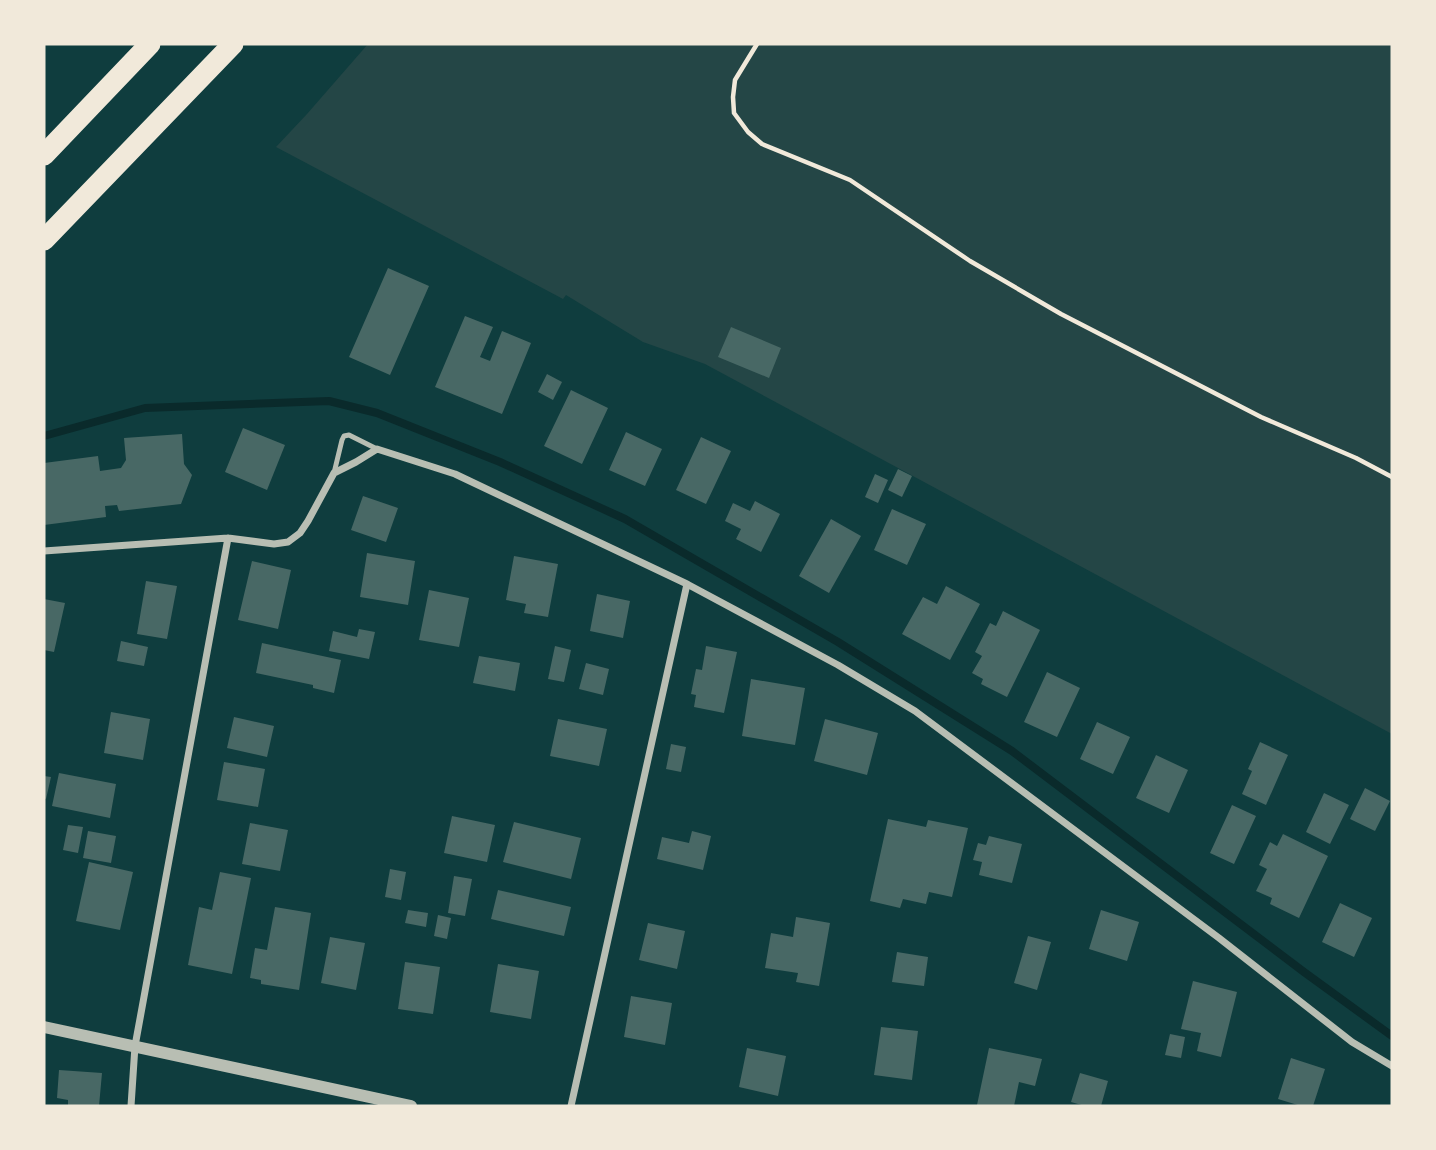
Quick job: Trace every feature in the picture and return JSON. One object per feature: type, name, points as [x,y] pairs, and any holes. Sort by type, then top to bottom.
[{"type":"highway","points":[[44,155],[150,44]]},
{"type":"highway","points":[[44,240],[233,44]]},
{"type":"street","points":[[44,551],[228,538],[274,544],[288,542],[300,533],[308,521],[334,473],[377,449],[455,474],[687,584],[838,665],[915,711],[1219,938],[1352,1042],[1392,1066]]},
{"type":"street","points":[[131,1106],[135,1046],[228,538]]},
{"type":"street","points":[[571,1106],[687,584]]},
{"type":"street","points":[[44,1027],[411,1106]]},
{"type":"lane","points":[[334,473],[344,436],[349,435],[377,449]]},
{"type":"path","points":[[757,44],[735,80],[733,97],[734,113],[748,132],[762,144],[850,180],[970,261],[1061,314],[1261,417],[1356,458],[1392,477]]},
{"type":"shaded area","points":[[368,44],[1392,44],[1392,734],[705,364],[643,342],[566,295],[563,299],[276,147]]},
{"type":"building","points":[[388,268],[429,286],[390,375],[349,357]]},
{"type":"building","points":[[465,316],[493,327],[480,357],[490,361],[502,331],[531,343],[502,414],[435,387]]},
{"type":"building","points":[[731,327],[781,348],[769,378],[718,357]]},
{"type":"building","points":[[547,374],[562,382],[553,400],[538,392]]},
{"type":"building","points":[[571,390],[608,408],[582,464],[544,446]]},
{"type":"building","points":[[243,428],[285,445],[267,490],[225,472]]},
{"type":"building","points":[[626,432],[662,449],[645,486],[609,470]]},
{"type":"building","points":[[182,434],[184,464],[192,475],[181,504],[119,511],[117,505],[105,506],[106,517],[44,525],[44,463],[98,456],[100,471],[121,468],[126,460],[124,438]]},
{"type":"building","points":[[701,437],[731,451],[706,504],[676,490]]},
{"type":"building","points":[[898,469],[912,476],[902,497],[888,490]]},
{"type":"building","points":[[875,474],[888,480],[878,503],[865,497]]},
{"type":"building","points":[[363,496],[398,508],[386,542],[351,530]]},
{"type":"building","points":[[755,501],[780,514],[761,552],[736,539],[741,529],[725,521],[733,503],[750,511]]},
{"type":"building","points":[[892,509],[926,524],[907,565],[874,550]]},
{"type":"building","points":[[831,519],[861,536],[829,593],[799,576]]},
{"type":"building","points":[[367,553],[415,561],[408,605],[360,597]]},
{"type":"building","points":[[514,556],[558,564],[548,617],[524,613],[526,604],[506,600]]},
{"type":"building","points":[[252,561],[291,570],[278,629],[238,620]]},
{"type":"building","points":[[146,581],[177,586],[167,639],[137,634]]},
{"type":"building","points":[[946,586],[980,604],[950,660],[902,634],[923,597],[937,604]]},
{"type":"building","points":[[429,590],[469,598],[459,647],[419,640]]},
{"type":"building","points":[[597,594],[630,601],[623,638],[590,631]]},
{"type":"building","points":[[44,599],[65,603],[54,652],[44,650]]},
{"type":"building","points":[[1003,611],[1040,630],[1007,697],[981,684],[983,679],[972,673],[982,656],[975,652],[990,623],[996,626]]},
{"type":"building","points":[[359,629],[375,632],[369,659],[329,651],[333,631],[357,637]]},
{"type":"building","points":[[121,641],[148,647],[144,666],[117,661]]},
{"type":"building","points":[[262,643],[341,660],[334,693],[313,688],[313,685],[256,673]]},
{"type":"building","points":[[555,646],[571,650],[564,682],[548,679]]},
{"type":"building","points":[[706,646],[737,652],[724,713],[694,707],[696,695],[691,694],[696,669],[702,670]]},
{"type":"building","points":[[479,656],[520,663],[515,691],[473,683]]},
{"type":"building","points":[[586,663],[609,669],[603,695],[579,689]]},
{"type":"building","points":[[1047,672],[1080,688],[1057,737],[1024,722]]},
{"type":"building","points":[[751,679],[805,688],[795,745],[742,736]]},
{"type":"building","points":[[111,712],[150,719],[143,760],[104,753]]},
{"type":"building","points":[[234,717],[274,726],[267,757],[227,748]]},
{"type":"building","points":[[558,719],[607,729],[599,766],[550,756]]},
{"type":"building","points":[[825,719],[878,733],[867,775],[814,761]]},
{"type":"building","points":[[1097,722],[1130,737],[1113,774],[1080,759]]},
{"type":"building","points":[[1260,742],[1288,755],[1266,805],[1242,794],[1252,771],[1248,769]]},
{"type":"building","points":[[671,744],[686,747],[681,772],[666,769]]},
{"type":"building","points":[[1156,755],[1188,770],[1169,813],[1136,798]]},
{"type":"building","points":[[224,762],[265,769],[258,807],[217,800]]},
{"type":"building","points":[[59,773],[116,784],[110,818],[52,806]]},
{"type":"building","points":[[44,776],[51,777],[46,799],[44,798]]},
{"type":"building","points":[[1365,788],[1390,801],[1375,831],[1350,819]]},
{"type":"building","points":[[1324,793],[1349,805],[1330,844],[1306,832]]},
{"type":"building","points":[[1232,805],[1256,816],[1234,864],[1210,853]]},
{"type":"building","points":[[452,816],[495,825],[487,862],[444,853]]},
{"type":"building","points":[[888,819],[926,827],[928,820],[968,828],[952,897],[929,892],[926,904],[903,899],[900,908],[870,901]]},
{"type":"building","points":[[514,822],[581,838],[571,879],[503,862]]},
{"type":"building","points":[[250,823],[288,830],[280,871],[242,864]]},
{"type":"building","points":[[68,825],[83,827],[78,853],[63,850]]},
{"type":"building","points":[[88,831],[116,836],[111,863],[83,858]]},
{"type":"building","points":[[692,831],[711,836],[703,870],[657,859],[662,837],[689,843]]},
{"type":"building","points":[[1283,834],[1328,856],[1299,918],[1270,904],[1272,898],[1256,891],[1267,869],[1259,865],[1270,842],[1277,846]]},
{"type":"building","points":[[989,836],[1022,844],[1012,883],[979,875],[982,862],[973,860],[978,843],[986,845]]},
{"type":"building","points":[[89,862],[133,872],[120,930],[76,921]]},
{"type":"building","points":[[390,869],[406,872],[401,900],[385,897]]},
{"type":"building","points":[[220,872],[251,878],[232,974],[188,965],[199,907],[212,910]]},
{"type":"building","points":[[454,876],[472,879],[465,916],[448,913]]},
{"type":"building","points":[[498,890],[571,907],[564,936],[491,919]]},
{"type":"building","points":[[1340,903],[1372,918],[1354,957],[1322,942]]},
{"type":"building","points":[[275,907],[311,913],[299,990],[261,984],[261,980],[250,978],[255,948],[267,950]]},
{"type":"building","points":[[408,910],[428,913],[426,927],[405,923]]},
{"type":"building","points":[[1101,910],[1139,922],[1127,961],[1089,949]]},
{"type":"building","points":[[438,915],[451,918],[447,939],[434,936]]},
{"type":"building","points":[[796,917],[830,923],[819,986],[796,982],[798,973],[765,968],[771,933],[793,937]]},
{"type":"building","points":[[648,923],[685,931],[677,969],[639,960]]},
{"type":"building","points":[[1028,936],[1051,942],[1037,990],[1014,983]]},
{"type":"building","points":[[330,937],[365,943],[356,990],[321,983]]},
{"type":"building","points":[[897,952],[928,957],[924,986],[892,982]]},
{"type":"building","points":[[405,962],[440,967],[433,1014],[398,1009]]},
{"type":"building","points":[[498,964],[539,971],[531,1019],[490,1012]]},
{"type":"building","points":[[1193,981],[1237,992],[1221,1057],[1197,1051],[1201,1033],[1181,1029]]},
{"type":"building","points":[[631,996],[672,1003],[665,1045],[624,1037]]},
{"type":"building","points":[[881,1027],[918,1031],[912,1080],[874,1075]]},
{"type":"building","points":[[1170,1034],[1185,1037],[1181,1058],[1165,1055]]},
{"type":"building","points":[[747,1048],[786,1056],[778,1096],[739,1087]]},
{"type":"building","points":[[989,1048],[1042,1059],[1035,1086],[1019,1082],[1014,1106],[977,1105]]},
{"type":"building","points":[[1291,1058],[1325,1069],[1313,1106],[1301,1106],[1278,1099]]},
{"type":"building","points":[[59,1070],[102,1073],[99,1106],[68,1106],[68,1100],[57,1098]]},
{"type":"building","points":[[1080,1073],[1108,1081],[1101,1106],[1085,1106],[1071,1102]]},
{"type":"waterway","points":[[44,436],[145,408],[329,401],[377,413],[500,462],[625,519],[838,642],[1012,751],[1392,1036]]}]
